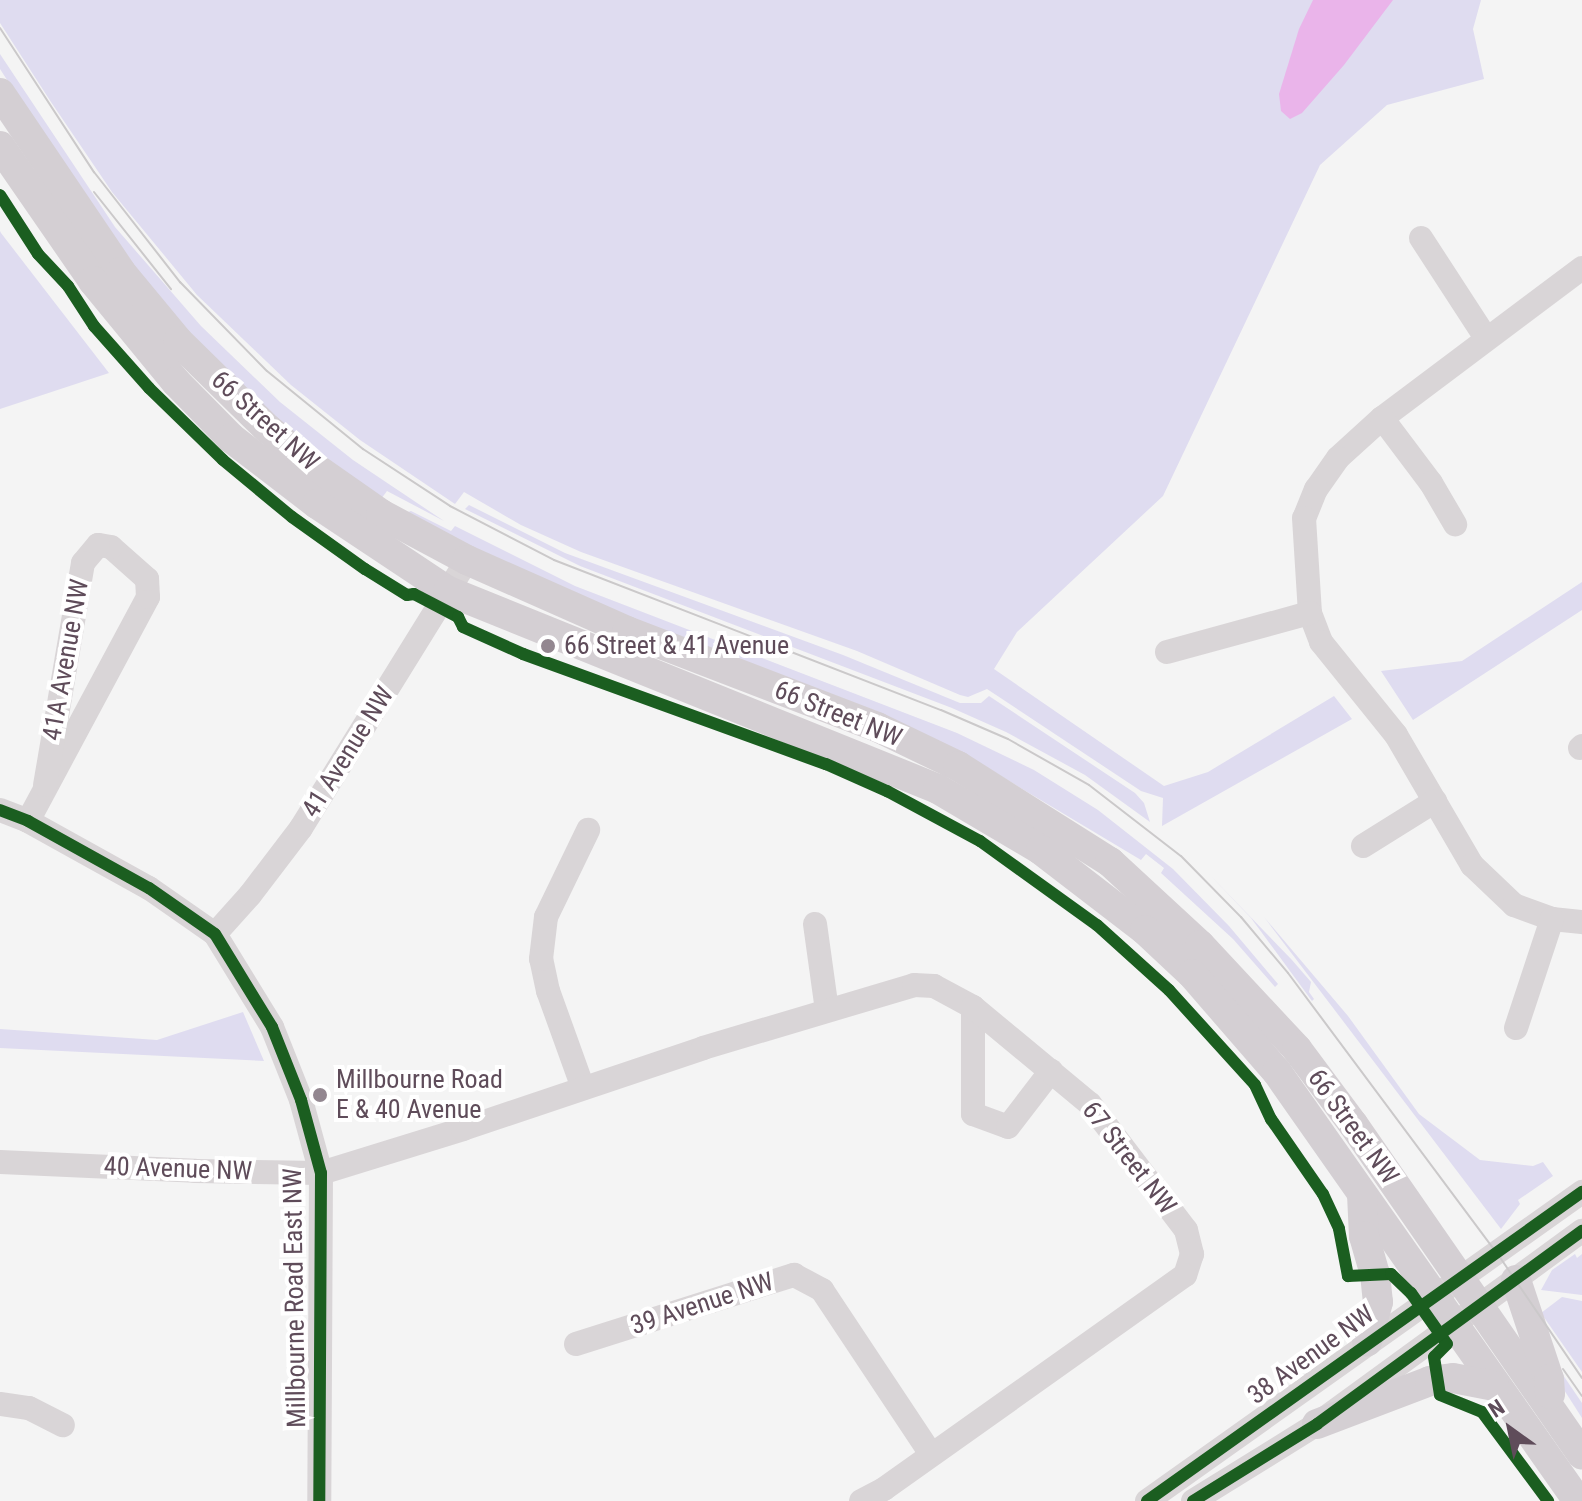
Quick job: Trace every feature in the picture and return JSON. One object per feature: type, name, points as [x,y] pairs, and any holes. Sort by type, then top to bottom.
[{"type":"main road","name":"66 Street NW","points":[[0,93],[121,272],[178,341],[235,399],[314,467],[381,514],[467,560],[640,637],[877,727],[958,766],[1110,862],[1210,954],[1297,1049],[1582,1455]]},
{"type":"main road","name":"66 Street NW","points":[[0,146],[93,281],[176,382],[231,438],[317,504],[448,591],[938,789],[1041,850],[1145,930],[1192,974],[1277,1072],[1494,1386],[1578,1501]]},
{"type":"main road","points":[[1362,1194],[1364,1236],[1375,1274],[1378,1302],[1367,1342]]},
{"type":"main road","points":[[1516,1280],[1549,1379],[1550,1408]]},
{"type":"main road","points":[[1317,1424],[1430,1381],[1453,1378],[1494,1386]]},
{"type":"street","points":[[1421,238],[1486,338]]},
{"type":"street","points":[[1582,268],[1382,418],[1338,458],[1316,489],[1304,518],[1310,613],[1321,642],[1396,735],[1472,865],[1514,905],[1552,919],[1582,922]]},
{"type":"street","points":[[1382,418],[1431,483],[1455,524]]},
{"type":"street","name":"41A Avenue NW","points":[[28,821],[148,597],[147,579],[111,547],[98,545],[83,563],[45,785]]},
{"type":"street","name":"41 Avenue NW","points":[[215,934],[250,895],[301,828],[467,560]]},
{"type":"street","points":[[1167,652],[1310,613]]},
{"type":"street","points":[[1363,846],[1435,801]]},
{"type":"street","name":"Millbourne Road East NW","points":[[0,810],[28,821],[149,888],[215,934],[272,1027],[301,1100],[321,1173],[319,1501]]},
{"type":"street","points":[[583,1088],[548,991],[541,959],[546,917],[588,830]]},
{"type":"street","points":[[1516,1028],[1552,919]]},
{"type":"street","points":[[815,924],[827,1010]]},
{"type":"street","name":"40 Avenue NW","points":[[0,1162],[321,1173],[827,1010],[914,985],[934,986],[951,995]]},
{"type":"street","name":"67 Street NW","points":[[931,1454],[1185,1275],[1192,1254],[1186,1230],[1090,1104],[973,1007],[951,995]]},
{"type":"street","points":[[973,1007],[973,1114],[1008,1127],[1051,1071]]},
{"type":"street","name":"38 Avenue NW","points":[[1147,1501],[1582,1192]]},
{"type":"street","points":[[1193,1501],[1317,1424],[1582,1231]]},
{"type":"street","name":"39 Avenue NW","points":[[576,1344],[794,1275],[822,1290],[931,1454]]},
{"type":"street","points":[[0,1404],[29,1408],[63,1425]]},
{"type":"street","points":[[861,1501],[931,1454]]},
{"type":"shaded area","points":[[0,0],[1481,0],[1473,29],[1484,79],[1387,105],[1320,165],[1163,496],[1017,632],[994,669],[1164,786],[1208,772],[1334,696],[1352,719],[1162,826],[1163,798],[1141,791],[987,689],[968,697],[960,695],[857,651],[581,552],[521,525],[464,492],[455,504],[360,440],[291,385],[197,295],[112,192],[51,102],[0,23]]},
{"type":"shaded area","points":[[1313,0],[1393,0],[1344,65],[1302,113],[1290,119],[1281,111],[1279,94],[1299,29]]},
{"type":"shaded area","points":[[0,54],[115,227],[201,326],[280,402],[353,460],[444,521],[387,491],[381,499],[289,431],[164,308],[85,201],[0,69]]},
{"type":"shaded area","points":[[1,233],[109,373],[0,409]]},
{"type":"shaded area","points":[[469,505],[565,553],[843,655],[960,703],[981,703],[989,696],[1135,793],[1144,803],[1150,822],[1085,775],[1006,732],[952,708],[580,566],[465,509]]},
{"type":"shaded area","points":[[408,512],[451,531],[455,526],[575,586],[957,733],[1034,770],[1098,810],[1173,869],[1229,926],[1278,984],[1275,987],[1233,939],[1161,873],[1164,868],[1146,854],[1141,860],[959,751],[876,711],[531,581]]},
{"type":"shaded area","points":[[1582,582],[1582,610],[1413,720],[1381,671],[1462,661]]},
{"type":"shaded area","points":[[1207,872],[1292,960],[1311,982],[1309,992],[1314,999],[1312,1001],[1251,918]]},
{"type":"shaded area","points":[[1264,917],[1348,1016],[1419,1114],[1480,1160],[1533,1166],[1543,1162],[1553,1176],[1518,1200],[1520,1204],[1501,1229]]},
{"type":"shaded area","points":[[243,1012],[264,1061],[0,1048],[0,1029],[157,1040]]},
{"type":"shaded area","points":[[1575,1254],[1577,1258],[1582,1254],[1582,1295],[1541,1290],[1552,1270]]},
{"type":"shaded area","points":[[1562,1297],[1582,1301],[1582,1372],[1541,1313]]},
{"type":"shaded area","points":[[1546,1350],[1582,1403],[1582,1418],[1559,1382]]},
{"type":"tram line","points":[[0,28],[94,172],[180,282],[267,371],[363,449],[450,506],[554,560],[941,710],[1008,739],[1089,785],[1181,856],[1241,917],[1288,973],[1497,1253],[1582,1378]]},
{"type":"tram line","points":[[94,192],[171,289]]},
{"type":"tram line","points":[[1563,1369],[1582,1396]]},
{"type":"cycle path","points":[[0,195],[38,254],[68,286],[94,326],[149,388],[223,460],[292,517],[365,569],[407,595],[414,594],[458,617],[463,627],[523,654],[826,764],[887,791],[980,841],[1097,925],[1169,990],[1255,1085],[1271,1119],[1323,1194],[1339,1229],[1348,1276],[1391,1274],[1411,1293],[1447,1344],[1434,1357],[1440,1395],[1482,1412],[1548,1501]]},
{"type":"cycle path","points":[[0,810],[28,821],[149,888],[215,934],[272,1027],[301,1100],[321,1173],[319,1501]]},
{"type":"cycle path","points":[[1147,1501],[1582,1192]]},
{"type":"cycle path","points":[[1193,1501],[1317,1424],[1582,1231]]},
{"type":"place","name":"66 Street & 41 Avenue","points":[[548,646]]},
{"type":"place","name":"Millbourne Road E & 40 Avenue","points":[[320,1095]]}]
